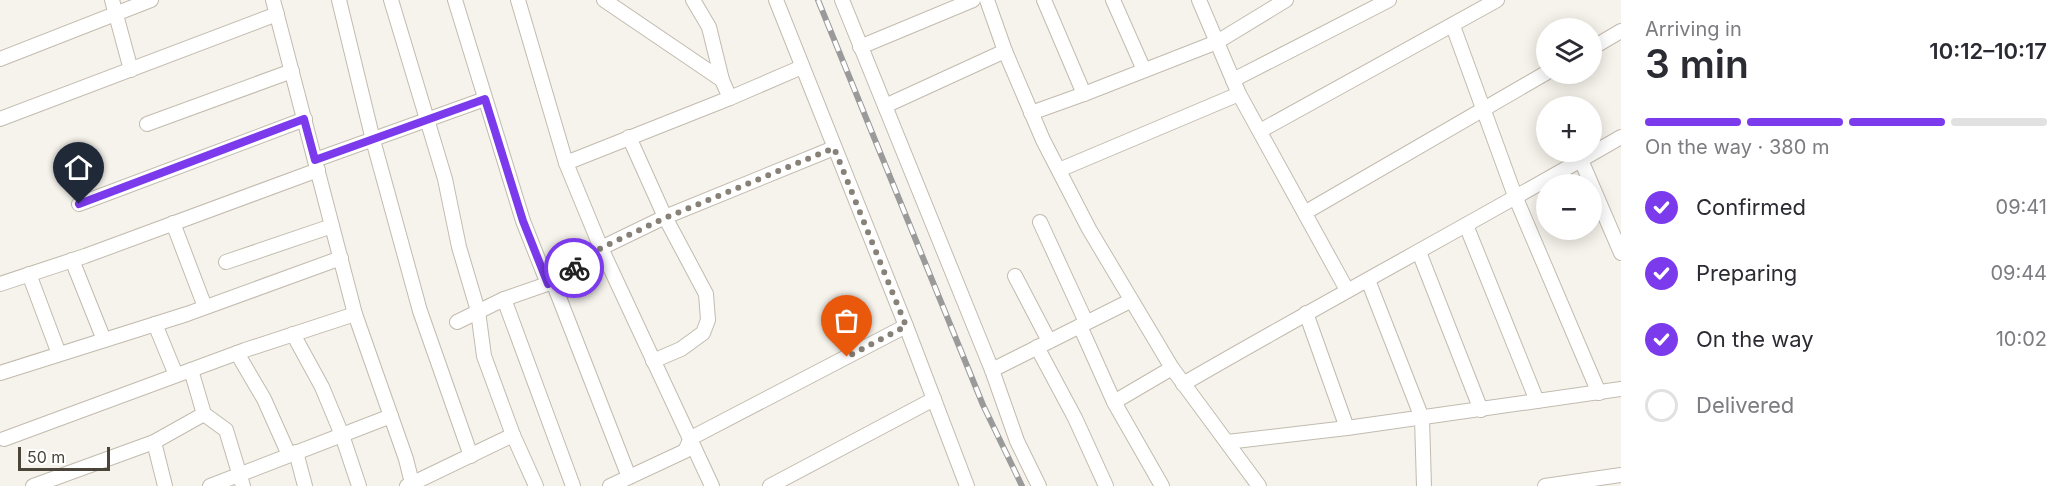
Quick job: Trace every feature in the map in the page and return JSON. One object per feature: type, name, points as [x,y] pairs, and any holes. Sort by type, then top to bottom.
[{"type":"street","points":[[0,59],[114,7],[151,0]]},
{"type":"street","points":[[273,0],[355,314],[391,416],[410,485],[513,435]]},
{"type":"street","points":[[339,0],[373,140],[420,310],[471,456]]},
{"type":"street","points":[[391,0],[445,179],[459,247],[478,311],[484,356],[532,485]]},
{"type":"street","points":[[455,0],[523,221],[550,283],[622,482],[685,451],[691,438],[906,326]]},
{"type":"street","points":[[518,0],[566,163],[601,248],[712,486]]},
{"type":"street","points":[[604,0],[722,80]]},
{"type":"street","points":[[693,0],[709,27],[722,80],[730,98]]},
{"type":"street","points":[[776,0],[906,326],[934,399],[962,484]]},
{"type":"street","points":[[842,0],[992,370],[1017,441],[1039,486]]},
{"type":"street","points":[[860,47],[973,0]]},
{"type":"street","points":[[987,0],[1005,51],[1042,140],[1089,230],[1172,368],[1259,486]]},
{"type":"street","points":[[1044,0],[1084,94]]},
{"type":"street","points":[[1113,0],[1144,70]]},
{"type":"street","points":[[1199,0],[1239,94],[1347,290]]},
{"type":"street","points":[[1031,113],[1217,42],[1286,0]]},
{"type":"street","points":[[1233,80],[1389,0]]},
{"type":"street","points":[[1260,131],[1497,0]]},
{"type":"street","points":[[114,7],[131,70]]},
{"type":"street","points":[[0,119],[277,14]]},
{"type":"street","points":[[1453,26],[1515,196],[1599,393]]},
{"type":"street","points":[[1602,42],[1621,31]]},
{"type":"street","points":[[885,106],[1005,51]]},
{"type":"street","points":[[566,163],[802,67]]},
{"type":"street","points":[[147,124],[292,71]]},
{"type":"street","points":[[1306,212],[1536,79]]},
{"type":"street","points":[[1059,170],[1239,94]]},
{"type":"street","points":[[0,284],[173,223],[373,140],[485,99]]},
{"type":"street","points":[[79,204],[304,119]]},
{"type":"street","points":[[629,137],[665,218],[706,294],[708,320],[703,333],[681,349],[653,361]]},
{"type":"street","points":[[1602,148],[1621,137]]},
{"type":"street","points":[[457,322],[504,298],[550,283],[601,248],[665,218],[834,148]]},
{"type":"street","points":[[1183,384],[1577,162]]},
{"type":"street","points":[[1582,162],[1621,253]]},
{"type":"street","points":[[1040,222],[1114,402],[1162,486]]},
{"type":"street","points":[[173,223],[205,307]]},
{"type":"street","points":[[1466,225],[1537,401]]},
{"type":"street","points":[[226,262],[332,226]]},
{"type":"street","points":[[1419,252],[1480,410]]},
{"type":"street","points":[[0,373],[155,324],[341,258]]},
{"type":"street","points":[[72,260],[104,340]]},
{"type":"street","points":[[29,274],[59,354]]},
{"type":"street","points":[[1015,276],[1106,486]]},
{"type":"street","points":[[1368,280],[1422,418],[1424,486]]},
{"type":"street","points":[[504,298],[573,486]]},
{"type":"street","points":[[992,370],[1130,301]]},
{"type":"street","points":[[1306,313],[1347,428]]},
{"type":"street","points":[[4,439],[237,353],[355,314]]},
{"type":"street","points":[[155,324],[176,375]]},
{"type":"street","points":[[293,334],[322,387],[342,435],[359,486]]},
{"type":"street","points":[[237,353],[292,453],[305,486]]},
{"type":"street","points":[[1114,402],[1172,368]]},
{"type":"street","points":[[191,370],[204,414],[226,430],[241,480]]},
{"type":"street","points":[[1227,442],[1422,418],[1621,389]]},
{"type":"street","points":[[770,486],[934,399]]},
{"type":"street","points":[[33,486],[154,442],[204,414]]},
{"type":"street","points":[[210,486],[241,480],[292,453],[391,416]]},
{"type":"street","points":[[154,442],[165,486]]},
{"type":"street","points":[[1545,486],[1621,475]]},
{"type":"railway","points":[[818,0],[983,405],[1022,486]]},
{"type":"way so far","points":[[574,268],[601,248],[665,218],[834,148],[906,326],[847,357]]},
{"type":"route","points":[[79,204],[304,119],[315,160],[485,99],[523,221],[548,284],[574,268]]}]
